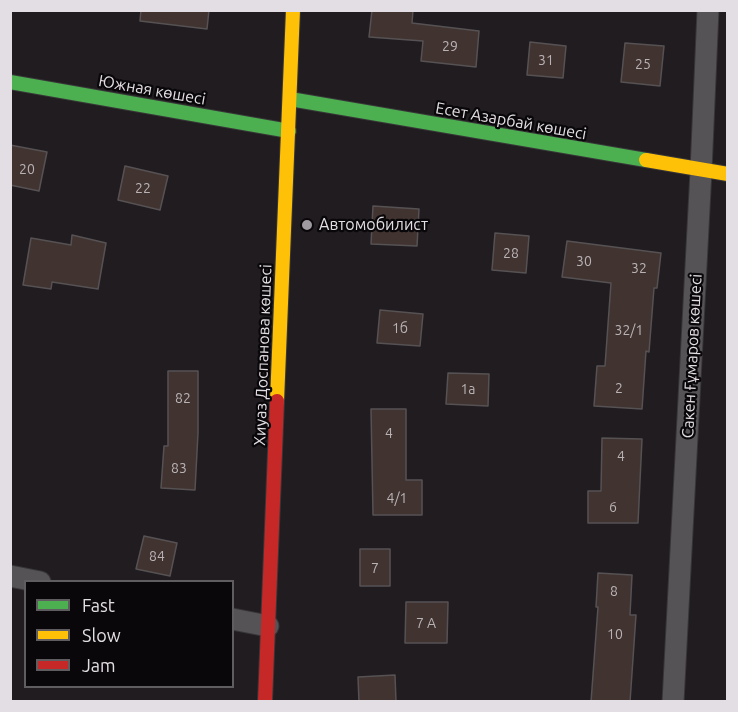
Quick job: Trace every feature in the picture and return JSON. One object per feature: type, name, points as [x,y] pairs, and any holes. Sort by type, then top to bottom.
[{"type":"street","name":"Хиуаз Доспанова көшесі","points":[[265,702],[293,10]]},
{"type":"street","name":"Сакен Ғұмаров көшесі","points":[[673,702],[708,10]]},
{"type":"street","name":"Южная көшесі","points":[[10,82],[289,131]]},
{"type":"street","name":"Есет Азарбай көшесі","points":[[290,99],[728,174]]},
{"type":"street","points":[[10,576],[30,580]]},
{"type":"street","points":[[234,619],[268,626]]},
{"type":"building","points":[[141,10],[209,10],[207,29],[140,21]]},
{"type":"building","points":[[372,10],[413,10],[412,23],[479,31],[476,67],[421,61],[423,41],[369,37]]},
{"type":"building","points":[[530,42],[566,46],[563,78],[527,75]]},
{"type":"building","points":[[625,43],[664,46],[660,86],[621,82]]},
{"type":"building","points":[[10,145],[47,152],[39,191],[10,185]]},
{"type":"building","points":[[125,166],[168,176],[160,210],[118,200]]},
{"type":"building","points":[[373,206],[419,209],[417,246],[371,244]]},
{"type":"building","points":[[495,233],[529,236],[526,273],[492,270]]},
{"type":"building","points":[[72,235],[106,243],[98,289],[52,282],[51,289],[23,285],[31,238],[71,245]]},
{"type":"building","points":[[567,241],[661,253],[657,288],[654,288],[649,352],[646,351],[642,409],[594,406],[597,366],[605,366],[611,283],[562,277]]},
{"type":"building","points":[[380,310],[423,314],[420,346],[377,343]]},
{"type":"building","points":[[168,371],[198,371],[195,490],[161,488],[164,446],[168,446]]},
{"type":"building","points":[[448,373],[489,374],[488,406],[446,404]]},
{"type":"building","points":[[371,409],[406,409],[406,480],[422,480],[422,515],[373,515]]},
{"type":"building","points":[[602,438],[642,439],[638,523],[588,523],[588,491],[601,491]]},
{"type":"building","points":[[144,536],[177,543],[170,576],[136,569]]},
{"type":"building","points":[[360,549],[390,549],[390,586],[360,586]]},
{"type":"building","points":[[598,573],[632,575],[630,615],[636,615],[630,702],[591,702],[598,607],[596,607]]},
{"type":"building","points":[[406,602],[448,602],[447,643],[405,643]]},
{"type":"building","points":[[395,675],[396,702],[359,702],[358,677]]},
{"type":"traffic: fast","points":[[10,82],[289,131]]},
{"type":"traffic: fast","points":[[290,99],[646,160]]},
{"type":"traffic: slow","points":[[277,401],[293,10]]},
{"type":"traffic: slow","points":[[646,160],[728,174]]},
{"type":"traffic: jam","points":[[265,702],[277,401]]},
{"type":"place","name":"Автомобилист","points":[[307,225]]}]
